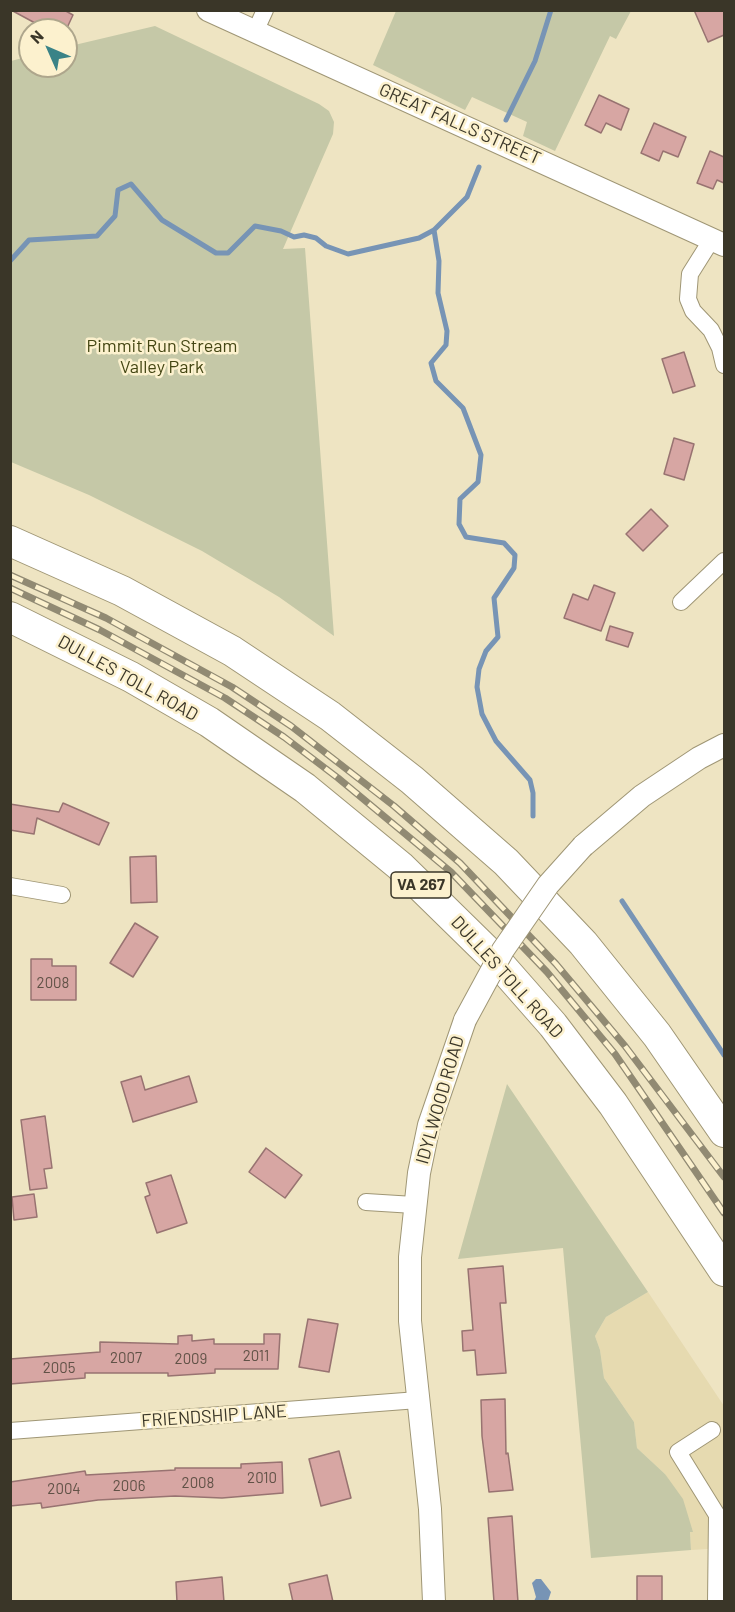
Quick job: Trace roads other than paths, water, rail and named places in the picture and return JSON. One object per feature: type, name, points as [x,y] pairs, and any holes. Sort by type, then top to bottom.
[{"type":"highway","points":[[10,541],[122,591],[232,651],[322,710],[412,780],[506,862],[583,943],[657,1035],[724,1132]]},
{"type":"highway","name":"DULLES TOLL ROAD","points":[[10,617],[131,677],[210,722],[320,800],[400,866],[495,958],[566,1042],[660,1171],[724,1271]]},
{"type":"main road","name":"GREAT FALLS STREET","points":[[208,10],[718,242]]},
{"type":"main road","name":"IDYLWOOD ROAD","points":[[434,1602],[430,1509],[410,1320],[410,1257],[414,1205],[429,1125],[465,1020],[503,950],[548,885],[583,846],[642,796],[699,758],[724,745]]},
{"type":"street","points":[[255,32],[265,10]]},
{"type":"street","name":"GREAT FALLS STREET","points":[[718,242],[690,274],[688,299],[693,311],[711,330],[720,348],[724,365]]},
{"type":"street","points":[[681,602],[724,561]]},
{"type":"street","points":[[10,886],[62,895]]},
{"type":"street","points":[[366,1202],[414,1205]]},
{"type":"street","name":"FRIENDSHIP LANE","points":[[10,1431],[418,1400]]},
{"type":"street","points":[[712,1430],[678,1452],[717,1515],[716,1602]]},
{"type":"water","points":[[536,1579],[541,1579],[551,1592],[548,1601],[534,1601],[536,1597],[532,1583]]},
{"type":"waterway","points":[[506,120],[535,61],[551,10]]},
{"type":"waterway","points":[[10,261],[29,240],[97,236],[115,216],[118,190],[131,184],[162,220],[216,253],[228,253],[255,226],[281,231],[294,237],[304,235],[316,238],[326,246],[348,254],[419,238],[434,230],[467,197],[479,167]]},
{"type":"waterway","points":[[434,230],[439,261],[438,293],[447,331],[446,345],[431,363],[436,381],[463,408],[481,455],[478,482],[460,499],[459,524],[466,537],[504,543],[515,555],[514,568],[494,598],[498,637],[486,651],[479,669],[477,687],[482,714],[496,741],[530,780],[533,793],[533,816]]},
{"type":"waterway","points":[[622,901],[724,1055]]},
{"type":"railway","points":[[10,575],[106,618],[232,687],[291,726],[394,806],[460,863],[556,964],[625,1046],[724,1177]]},
{"type":"railway","points":[[10,588],[100,630],[225,698],[284,737],[338,778],[451,872],[547,972],[615,1054],[724,1213]]},
{"type":"park label","name":"Pimmit Run Stream Valley Park","points":[[162,356]]}]
